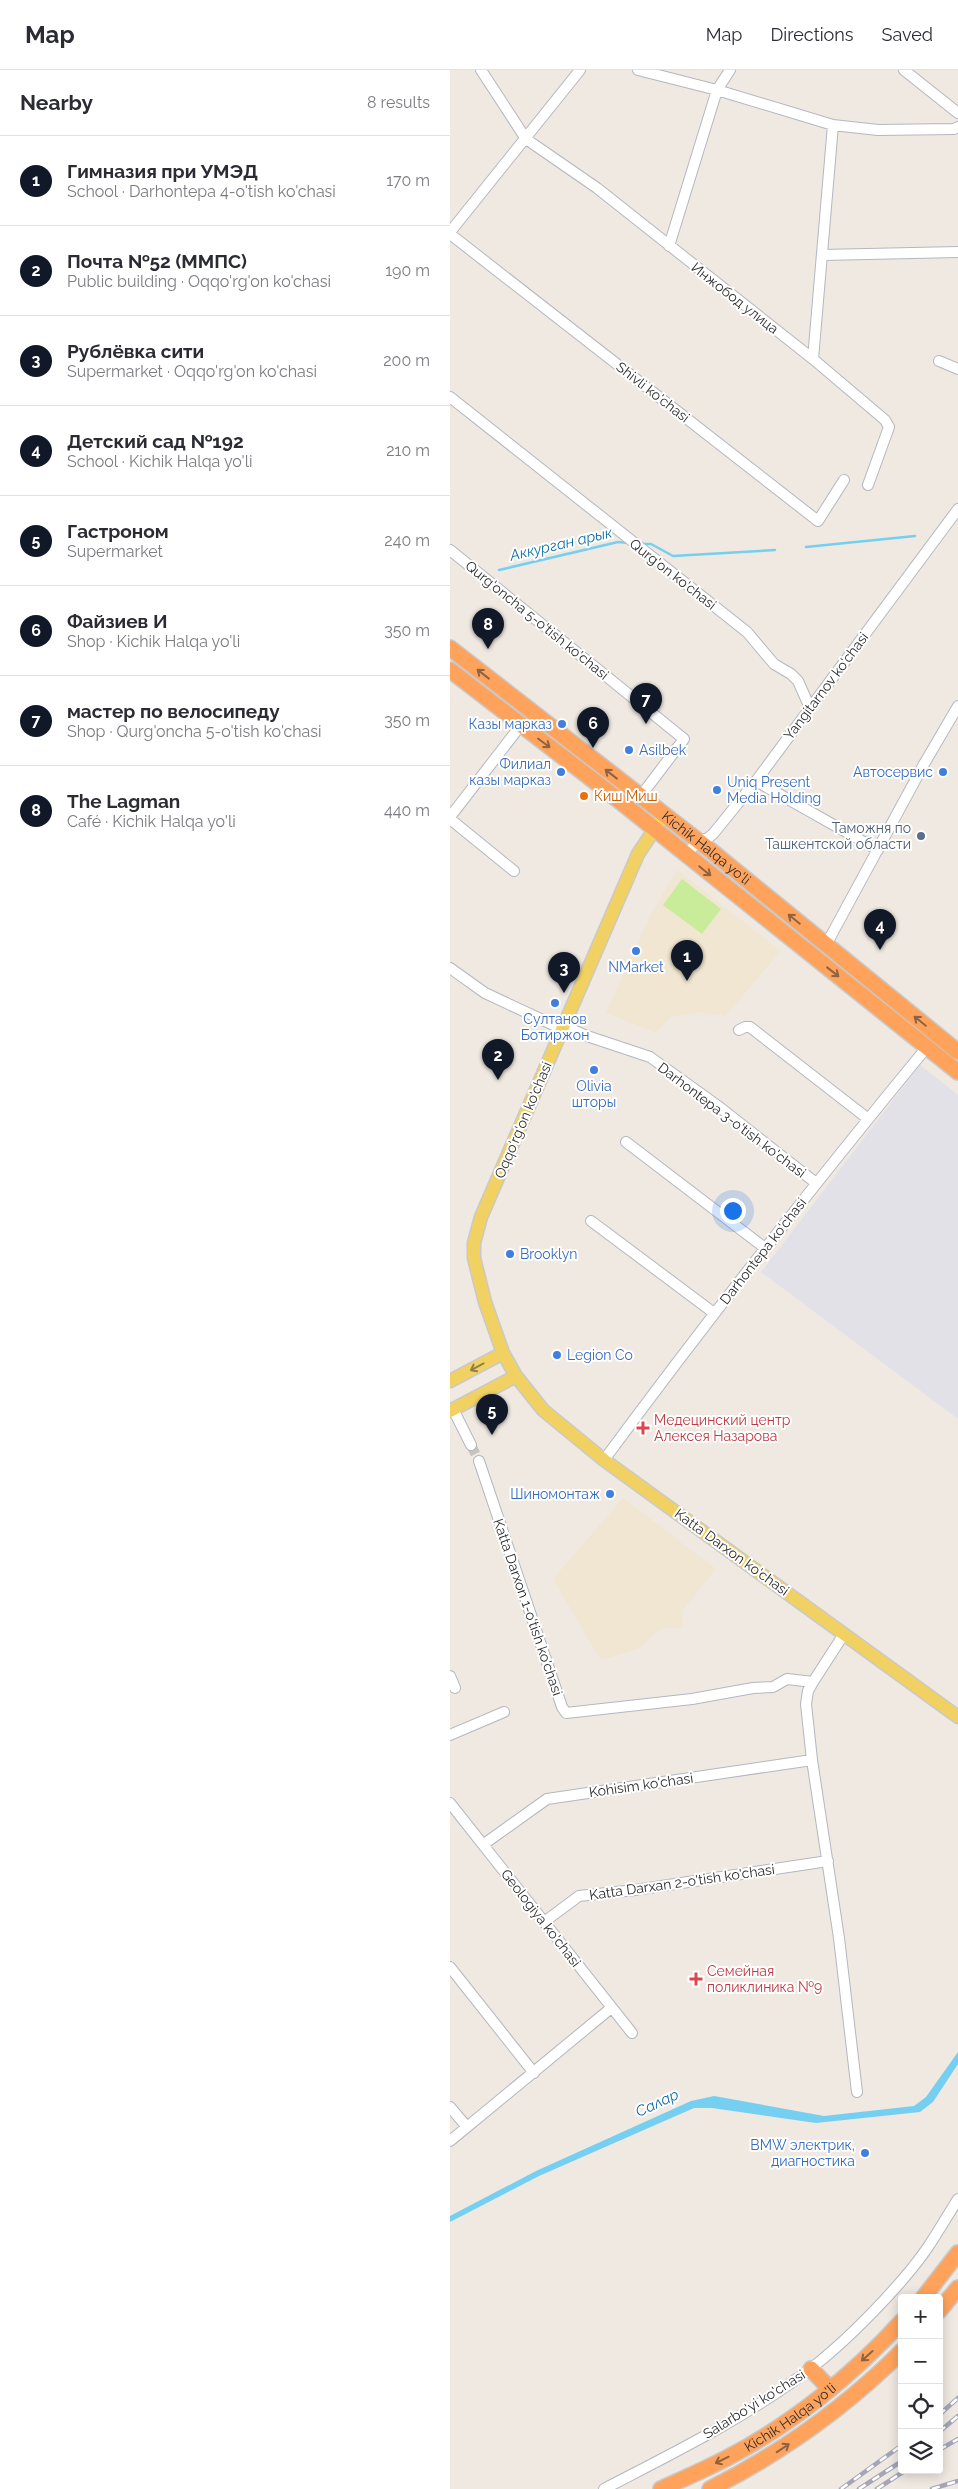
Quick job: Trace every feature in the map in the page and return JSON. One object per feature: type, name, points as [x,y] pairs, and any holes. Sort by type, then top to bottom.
[{"type":"highway","name":"Kichik Halqa yo'li","points":[[450,648],[699,841],[958,1052]]},
{"type":"highway","name":"Kichik Halqa yo'li","points":[[450,670],[606,790],[958,1072]]},
{"type":"highway","points":[[927,1047],[937,1034]]},
{"type":"highway","points":[[925,2294],[958,2253]]},
{"type":"highway","points":[[938,2278],[956,2290],[943,2306]]},
{"type":"highway","name":"Kichik Halqa yo'li","points":[[661,2489],[727,2458],[758,2440],[830,2389],[879,2346],[898,2325]]},
{"type":"highway","name":"Kichik Halqa yo'li","points":[[710,2489],[744,2472],[799,2438],[841,2407],[898,2355]]},
{"type":"highway","points":[[811,2369],[830,2389]]},
{"type":"main road","name":"Oqqo'rg'on ko'chasi","points":[[516,1376],[503,1352],[476,1271],[474,1244],[481,1217],[638,854],[664,815]]},
{"type":"main road","points":[[450,1381],[503,1352]]},
{"type":"main road","points":[[451,1410],[516,1376]]},
{"type":"main road","name":"Katta Darxon ko'chasi","points":[[516,1376],[543,1410],[604,1460],[958,1717]]},
{"type":"street","points":[[480,70],[526,139]]},
{"type":"street","points":[[450,233],[580,70]]},
{"type":"street","points":[[638,70],[717,90],[833,125],[878,130],[954,129],[958,127]]},
{"type":"street","points":[[669,246],[717,90],[730,70]]},
{"type":"street","points":[[904,70],[958,114]]},
{"type":"street","points":[[813,359],[833,125]]},
{"type":"street","name":"Инжобод улица","points":[[526,139],[597,188],[813,359],[885,420],[889,427],[868,485]]},
{"type":"street","name":"Shivli ko'chasi","points":[[450,233],[818,521],[844,480]]},
{"type":"street","points":[[822,255],[958,252]]},
{"type":"street","points":[[939,360],[958,369]]},
{"type":"street","name":"Qurg'on ko'chasi","points":[[450,397],[747,632],[774,664],[794,678],[810,708]]},
{"type":"street","name":"Yangitarnov ko'chasi","points":[[684,854],[699,841],[713,834],[756,781],[958,508]]},
{"type":"street","name":"Qurg'oncha 5-o'tish ko'chasi","points":[[450,550],[684,739],[640,796]]},
{"type":"street","points":[[826,945],[958,706]]},
{"type":"street","points":[[514,871],[450,818],[521,725]]},
{"type":"street","points":[[756,781],[878,850]]},
{"type":"street","name":"Darhontepa 3-o'tish ko'chasi","points":[[450,968],[485,993],[563,1028],[650,1057],[718,1106],[816,1184]]},
{"type":"street","points":[[739,1030],[750,1027],[867,1118]]},
{"type":"street","name":"Darhontepa ko'chasi","points":[[604,1460],[765,1248],[867,1118],[927,1047]]},
{"type":"street","points":[[626,1142],[765,1248]]},
{"type":"street","points":[[591,1221],[714,1314]]},
{"type":"street","points":[[451,1410],[471,1445]]},
{"type":"street","name":"Katta Darxon 1-o'tish ko'chasi","points":[[479,1460],[558,1698],[566,1713],[692,1699],[753,1688],[773,1687],[787,1679],[813,1682]]},
{"type":"street","points":[[844,1634],[808,1690],[806,1704],[857,2092]]},
{"type":"street","points":[[450,1676],[455,1688]]},
{"type":"street","points":[[450,1735],[504,1712]]},
{"type":"street","name":"Kohisim ko'chasi","points":[[484,1844],[547,1799],[812,1760]]},
{"type":"street","name":"Geologiya ko'chasi","points":[[450,1803],[484,1844],[610,2009],[632,2034]]},
{"type":"street","name":"Katta Darxan 2-o'tish ko'chasi","points":[[544,1922],[579,1896],[635,1890],[828,1861]]},
{"type":"street","points":[[450,1967],[534,2073]]},
{"type":"street","points":[[450,2141],[610,2009]]},
{"type":"street","points":[[450,2107],[467,2127]]},
{"type":"street","name":"Salarbo'yi ko'chasi","points":[[604,2489],[716,2428],[779,2391],[811,2369],[899,2282],[927,2249],[958,2199]]},
{"type":"shaded area","points":[[677,870],[781,951],[725,1016],[701,1012],[670,1017],[656,1033],[606,1013],[652,912]]},
{"type":"shaded area","points":[[920,1065],[958,1095],[958,1419],[761,1272]]},
{"type":"shaded area","points":[[623,1498],[716,1569],[682,1611],[683,1627],[660,1629],[638,1649],[601,1660],[553,1579]]},
{"type":"green space","points":[[682,879],[721,909],[702,934],[663,905]]},
{"type":"water","name":"Салар","points":[[958,2052],[958,2064],[933,2102],[920,2112],[816,2123],[712,2108],[694,2108],[539,2176],[450,2222],[450,2216],[536,2171],[691,2101],[714,2096],[824,2116],[914,2106],[926,2097]]},
{"type":"waterway","name":"Аккурган арык","points":[[806,547],[915,536]]},
{"type":"waterway","name":"Аккурган арык","points":[[499,570],[618,542],[629,543]]},
{"type":"waterway","name":"Аккурган арык","points":[[642,544],[651,544],[673,556],[775,550]]},
{"type":"tunnel","points":[[471,1445],[479,1461]]},
{"type":"railway","points":[[943,2411],[958,2398]]},
{"type":"railway","points":[[943,2429],[958,2416]]},
{"type":"railway","points":[[943,2448],[958,2439]]},
{"type":"railway","points":[[841,2489],[898,2448]]},
{"type":"railway","points":[[859,2489],[898,2464]]},
{"type":"railway","points":[[877,2489],[900,2474]]},
{"type":"railway","points":[[932,2489],[958,2481]]},
{"type":"place","name":"The Lagman","points":[[488,649]]},
{"type":"place","name":"Казы марказ","points":[[562,724]]},
{"type":"place","name":"мастер по велосипеду","points":[[646,724]]},
{"type":"place","name":"Файзиев И","points":[[593,748]]},
{"type":"place","name":"Asilbek","points":[[629,750]]},
{"type":"place","name":"Филиал казы марказ","points":[[561,772]]},
{"type":"place","name":"Автосервис","points":[[943,772]]},
{"type":"place","name":"Uniq Present Media Holding","points":[[717,790]]},
{"type":"place","name":"Киш Миш","points":[[584,796]]},
{"type":"place","name":"Таможня по Ташкентской области","points":[[921,836]]},
{"type":"place","name":"Детский сад №192","points":[[880,950]]},
{"type":"place","name":"NMarket","points":[[636,951]]},
{"type":"place","name":"Гимназия при УМЭД","points":[[687,981]]},
{"type":"place","name":"Рублёвка сити","points":[[564,993]]},
{"type":"place","name":"Султанов Ботиржон","points":[[555,1003]]},
{"type":"place","name":"Olivia шторы","points":[[594,1070]]},
{"type":"place","name":"Почта №52 (ММПС)","points":[[498,1080]]},
{"type":"place","name":"Brooklyn","points":[[510,1254]]},
{"type":"place","name":"Legion Co","points":[[557,1355]]},
{"type":"place","name":"Медецинский центр Алексея Назарова","points":[[643,1428]]},
{"type":"place","name":"Гастроном","points":[[492,1435]]},
{"type":"place","name":"Шиномонтаж","points":[[610,1494]]},
{"type":"place","name":"Семейная поликлиника №9","points":[[696,1979]]},
{"type":"place","name":"BMW электрик, диагностика","points":[[865,2153]]}]
